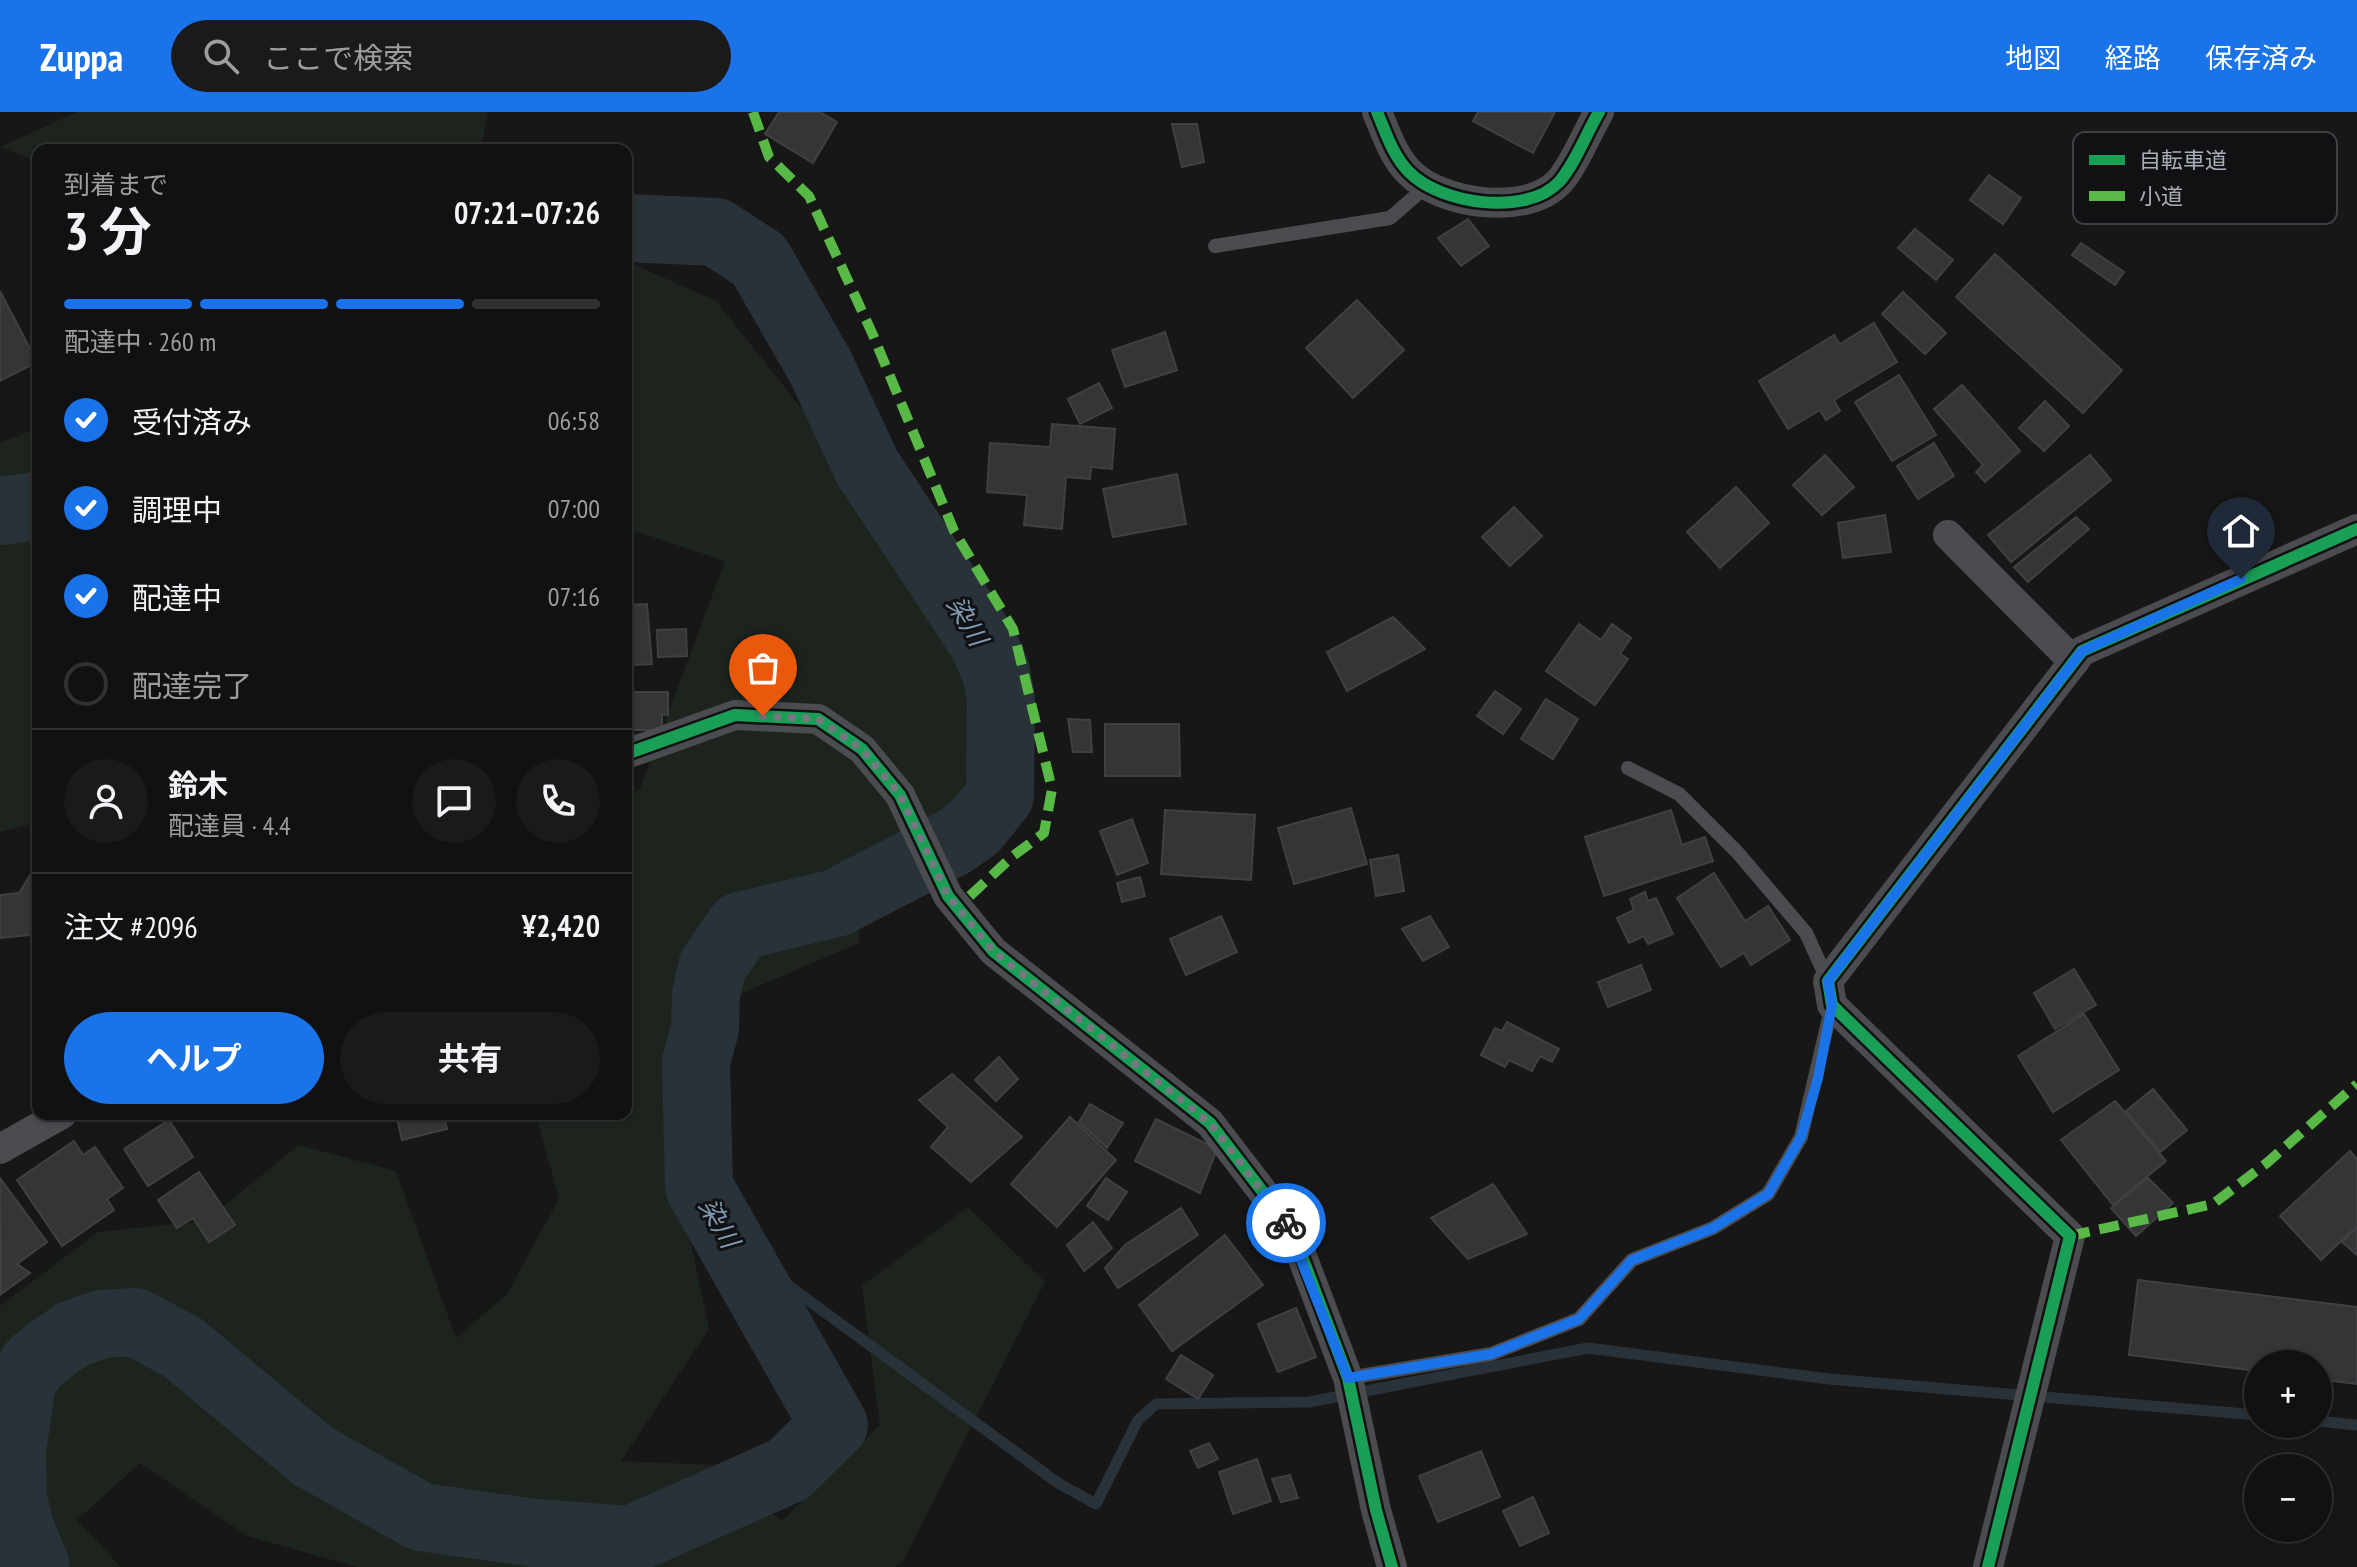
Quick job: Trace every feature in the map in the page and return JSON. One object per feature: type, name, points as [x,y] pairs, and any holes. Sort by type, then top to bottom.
[{"type":"street","points":[[1377,112],[1395,153],[1411,173],[1444,195],[1488,204],[1536,198],[1559,182],[1599,112]]},
{"type":"street","points":[[1988,1567],[2070,1236],[1830,993],[2082,651],[2357,529]]},
{"type":"street","points":[[1948,535],[2074,662]]},
{"type":"street","points":[[632,752],[735,715],[818,719],[862,749],[900,795],[948,896],[993,951],[1210,1123],[1292,1230],[1348,1378],[1376,1510],[1392,1567]]},
{"type":"street","points":[[0,1149],[51,1120]]},
{"type":"lane","points":[[1215,246],[1390,218],[1428,185]]},
{"type":"lane","points":[[1348,1378],[1491,1354],[1579,1319],[1632,1260],[1713,1228],[1768,1194],[1801,1137],[1818,1078],[1830,993],[1806,933],[1738,853],[1679,794],[1628,768]]},
{"type":"shaded area","points":[[77,112],[488,112],[482,144],[32,144],[32,160],[0,147]]},
{"type":"shaded area","points":[[632,264],[716,301],[825,438],[966,671],[971,734],[963,802],[860,890],[859,943],[733,997],[670,1141],[709,1329],[621,1461],[712,1465],[782,1521],[880,1425],[862,1286],[968,1207],[1045,1282],[903,1561],[895,1567],[357,1567],[247,1536],[140,1463],[77,1520],[121,1567],[0,1567],[0,1306],[98,1232],[205,1221],[299,1145],[396,1171],[456,1338],[507,1294],[559,1199],[538,1120],[632,1120],[632,794],[640,789],[725,561],[632,530]]},
{"type":"shaded area","points":[[32,430],[32,824],[0,832],[0,443]]},
{"type":"building","points":[[779,112],[820,112],[837,122],[813,163],[765,134]]},
{"type":"building","points":[[1478,112],[1555,112],[1533,153],[1473,121]]},
{"type":"building","points":[[1172,124],[1197,124],[1204,162],[1182,167]]},
{"type":"building","points":[[1989,175],[2021,198],[2003,224],[1970,200]]},
{"type":"building","points":[[1468,219],[1489,246],[1461,266],[1438,238]]},
{"type":"building","points":[[1915,229],[1953,260],[1936,280],[1898,248]]},
{"type":"building","points":[[2081,243],[2124,272],[2115,285],[2072,255]]},
{"type":"building","points":[[1995,254],[2122,370],[2083,413],[1956,297]]},
{"type":"building","points":[[0,291],[32,352],[32,365],[0,381]]},
{"type":"building","points":[[1903,292],[1946,333],[1925,354],[1882,314]]},
{"type":"building","points":[[1357,300],[1404,350],[1353,398],[1306,348]]},
{"type":"building","points":[[1874,323],[1897,362],[1834,400],[1840,411],[1826,420],[1820,410],[1788,429],[1759,381],[1834,335],[1840,344]]},
{"type":"building","points":[[1165,332],[1177,370],[1125,387],[1112,350]]},
{"type":"building","points":[[1899,375],[1936,435],[1892,461],[1855,402]]},
{"type":"building","points":[[1099,383],[1112,408],[1080,424],[1068,399]]},
{"type":"building","points":[[1962,385],[2020,451],[1985,482],[1976,472],[1983,465],[1934,409]]},
{"type":"building","points":[[2045,401],[2069,426],[2044,451],[2019,428]]},
{"type":"building","points":[[1052,424],[1115,429],[1112,469],[1091,467],[1090,479],[1066,477],[1062,529],[1024,525],[1027,495],[987,492],[990,443],[1050,447]]},
{"type":"building","points":[[1934,443],[1954,476],[1918,499],[1897,466]]},
{"type":"building","points":[[1825,455],[1854,487],[1822,515],[1793,485]]},
{"type":"building","points":[[2090,455],[2111,480],[2011,562],[1988,535]]},
{"type":"building","points":[[1177,474],[1186,524],[1113,537],[1103,489]]},
{"type":"building","points":[[1736,487],[1769,523],[1720,568],[1687,532]]},
{"type":"building","points":[[1514,507],[1542,536],[1510,566],[1482,537]]},
{"type":"building","points":[[1885,515],[1891,552],[1843,558],[1838,523]]},
{"type":"building","points":[[2076,517],[2089,529],[2028,582],[2014,567]]},
{"type":"building","points":[[647,604],[652,664],[632,665],[632,605]]},
{"type":"building","points":[[1393,617],[1425,649],[1347,691],[1327,652]]},
{"type":"building","points":[[1579,624],[1601,640],[1612,624],[1631,638],[1620,654],[1628,659],[1595,705],[1546,671]]},
{"type":"building","points":[[686,629],[687,656],[658,657],[657,630]]},
{"type":"building","points":[[1495,691],[1521,709],[1503,734],[1477,716]]},
{"type":"building","points":[[632,692],[668,692],[668,715],[662,714],[662,730],[633,730]]},
{"type":"building","points":[[1546,699],[1578,719],[1553,759],[1521,739]]},
{"type":"building","points":[[1068,719],[1090,720],[1092,752],[1073,752]]},
{"type":"building","points":[[1105,724],[1179,724],[1180,776],[1105,776]]},
{"type":"building","points":[[1351,808],[1367,864],[1294,884],[1278,828]]},
{"type":"building","points":[[1165,810],[1255,815],[1251,880],[1161,874]]},
{"type":"building","points":[[1671,810],[1682,845],[1705,837],[1713,861],[1604,896],[1585,837]]},
{"type":"building","points":[[1132,819],[1148,863],[1117,875],[1100,831]]},
{"type":"building","points":[[1398,855],[1404,891],[1376,896],[1370,860]]},
{"type":"building","points":[[1714,873],[1745,921],[1768,906],[1790,940],[1751,965],[1744,953],[1721,967],[1677,898]]},
{"type":"building","points":[[31,874],[32,935],[0,938],[0,895],[19,893]]},
{"type":"building","points":[[1140,877],[1145,896],[1122,902],[1117,883]]},
{"type":"building","points":[[1645,892],[1648,901],[1656,898],[1673,934],[1648,944],[1644,936],[1629,943],[1617,918],[1634,910],[1630,899]]},
{"type":"building","points":[[1221,916],[1237,952],[1186,975],[1170,939]]},
{"type":"building","points":[[1430,916],[1449,947],[1423,961],[1402,929]]},
{"type":"building","points":[[1641,965],[1651,990],[1608,1007],[1598,982]]},
{"type":"building","points":[[2074,969],[2096,1005],[2055,1029],[2034,993]]},
{"type":"building","points":[[2084,1014],[2119,1070],[2053,1112],[2018,1056]]},
{"type":"building","points":[[1507,1022],[1559,1049],[1552,1062],[1540,1056],[1532,1071],[1509,1060],[1505,1067],[1481,1055],[1495,1028],[1502,1031]]},
{"type":"building","points":[[999,1057],[1018,1079],[996,1101],[975,1080]]},
{"type":"building","points":[[952,1074],[1022,1137],[971,1182],[931,1147],[948,1127],[919,1100]]},
{"type":"building","points":[[2153,1089],[2187,1130],[2160,1152],[2126,1111]]},
{"type":"building","points":[[2115,1101],[2166,1161],[2113,1205],[2061,1140]]},
{"type":"building","points":[[1090,1104],[1123,1123],[1107,1148],[1079,1122]]},
{"type":"building","points":[[1070,1117],[1116,1160],[1057,1227],[1011,1184]]},
{"type":"building","points":[[1156,1119],[1217,1149],[1200,1193],[1135,1161]]},
{"type":"building","points":[[169,1120],[193,1157],[148,1186],[124,1149]]},
{"type":"building","points":[[397,1120],[445,1120],[447,1129],[402,1140]]},
{"type":"building","points":[[74,1141],[83,1155],[95,1147],[123,1188],[107,1199],[114,1210],[62,1246],[17,1180]]},
{"type":"building","points":[[2350,1151],[2357,1159],[2357,1226],[2321,1260],[2280,1216]]},
{"type":"building","points":[[199,1172],[235,1225],[209,1242],[193,1218],[177,1228],[158,1200]]},
{"type":"building","points":[[0,1178],[47,1242],[17,1264],[30,1273],[1,1294]]},
{"type":"building","points":[[1106,1178],[1127,1192],[1108,1220],[1087,1206]]},
{"type":"building","points":[[2148,1178],[2173,1203],[2136,1236],[2111,1208]]},
{"type":"building","points":[[1493,1184],[1527,1234],[1468,1259],[1431,1218]]},
{"type":"building","points":[[1181,1208],[1198,1235],[1118,1288],[1105,1268],[1125,1245]]},
{"type":"building","points":[[1093,1222],[1112,1248],[1084,1271],[1067,1245]]},
{"type":"building","points":[[2357,1227],[2357,1255],[2342,1242]]},
{"type":"building","points":[[1225,1235],[1263,1285],[1172,1351],[1139,1305]]},
{"type":"building","points":[[2138,1280],[2357,1307],[2357,1384],[2332,1381],[2332,1350],[2244,1350],[2244,1369],[2129,1355]]},
{"type":"building","points":[[1296,1308],[1316,1357],[1278,1372],[1258,1324]]},
{"type":"building","points":[[1181,1355],[1213,1375],[1198,1399],[1166,1379]]},
{"type":"building","points":[[1209,1443],[1218,1459],[1198,1468],[1190,1451]]},
{"type":"building","points":[[1481,1451],[1500,1497],[1438,1522],[1419,1476]]},
{"type":"building","points":[[1257,1459],[1271,1501],[1233,1514],[1219,1472]]},
{"type":"building","points":[[1290,1475],[1298,1498],[1281,1502],[1272,1479]]},
{"type":"building","points":[[1533,1497],[1549,1533],[1520,1546],[1503,1511]]},
{"type":"waterway","name":"染川","points":[[36,1567],[20,1528],[13,1498],[12,1451],[22,1382],[34,1363],[53,1348],[73,1334],[102,1324],[135,1322],[182,1347],[313,1456],[421,1517],[535,1533],[630,1540],[788,1470],[834,1425],[699,1187],[696,1062],[705,1028],[706,995],[712,967],[740,926],[836,903],[954,842],[975,827],[1000,796],[1001,699],[996,672],[984,644],[867,467],[820,366],[759,260],[716,232],[632,228]]},
{"type":"waterway","name":"染川","points":[[0,511],[32,507]]},
{"type":"waterway","points":[[766,1302],[789,1286],[1058,1483],[1096,1504],[1138,1420],[1156,1404],[1309,1402],[1588,1348],[1829,1379],[2244,1414]]},
{"type":"waterway","points":[[2332,1422],[2357,1425]]},
{"type":"marked path","points":[[753,112],[769,157],[809,196],[873,335],[954,531],[1013,629],[1052,789],[1044,833],[1013,856],[958,907]]},
{"type":"marked path","points":[[2070,1236],[2213,1204],[2268,1162],[2357,1084]]},
{"type":"cycle path","points":[[1377,112],[1399,159],[1423,183],[1461,198],[1505,203],[1526,200],[1544,193],[1559,182],[1599,112]]},
{"type":"cycle path","points":[[1988,1567],[2070,1236],[1832,1005],[1828,981],[2082,651],[2357,529]]},
{"type":"cycle path","points":[[632,752],[735,715],[818,719],[862,749],[900,795],[948,896],[993,951],[1210,1123],[1292,1230],[1348,1378],[1376,1510],[1392,1567]]},
{"type":"way so far","points":[[763,716],[818,719],[862,749],[900,795],[948,896],[993,951],[1210,1123],[1286,1223]]},
{"type":"route","points":[[1286,1223],[1292,1230],[1348,1378],[1491,1354],[1579,1319],[1632,1260],[1713,1228],[1768,1194],[1801,1137],[1818,1078],[1832,1005],[1828,981],[2082,651],[2241,579]]}]
